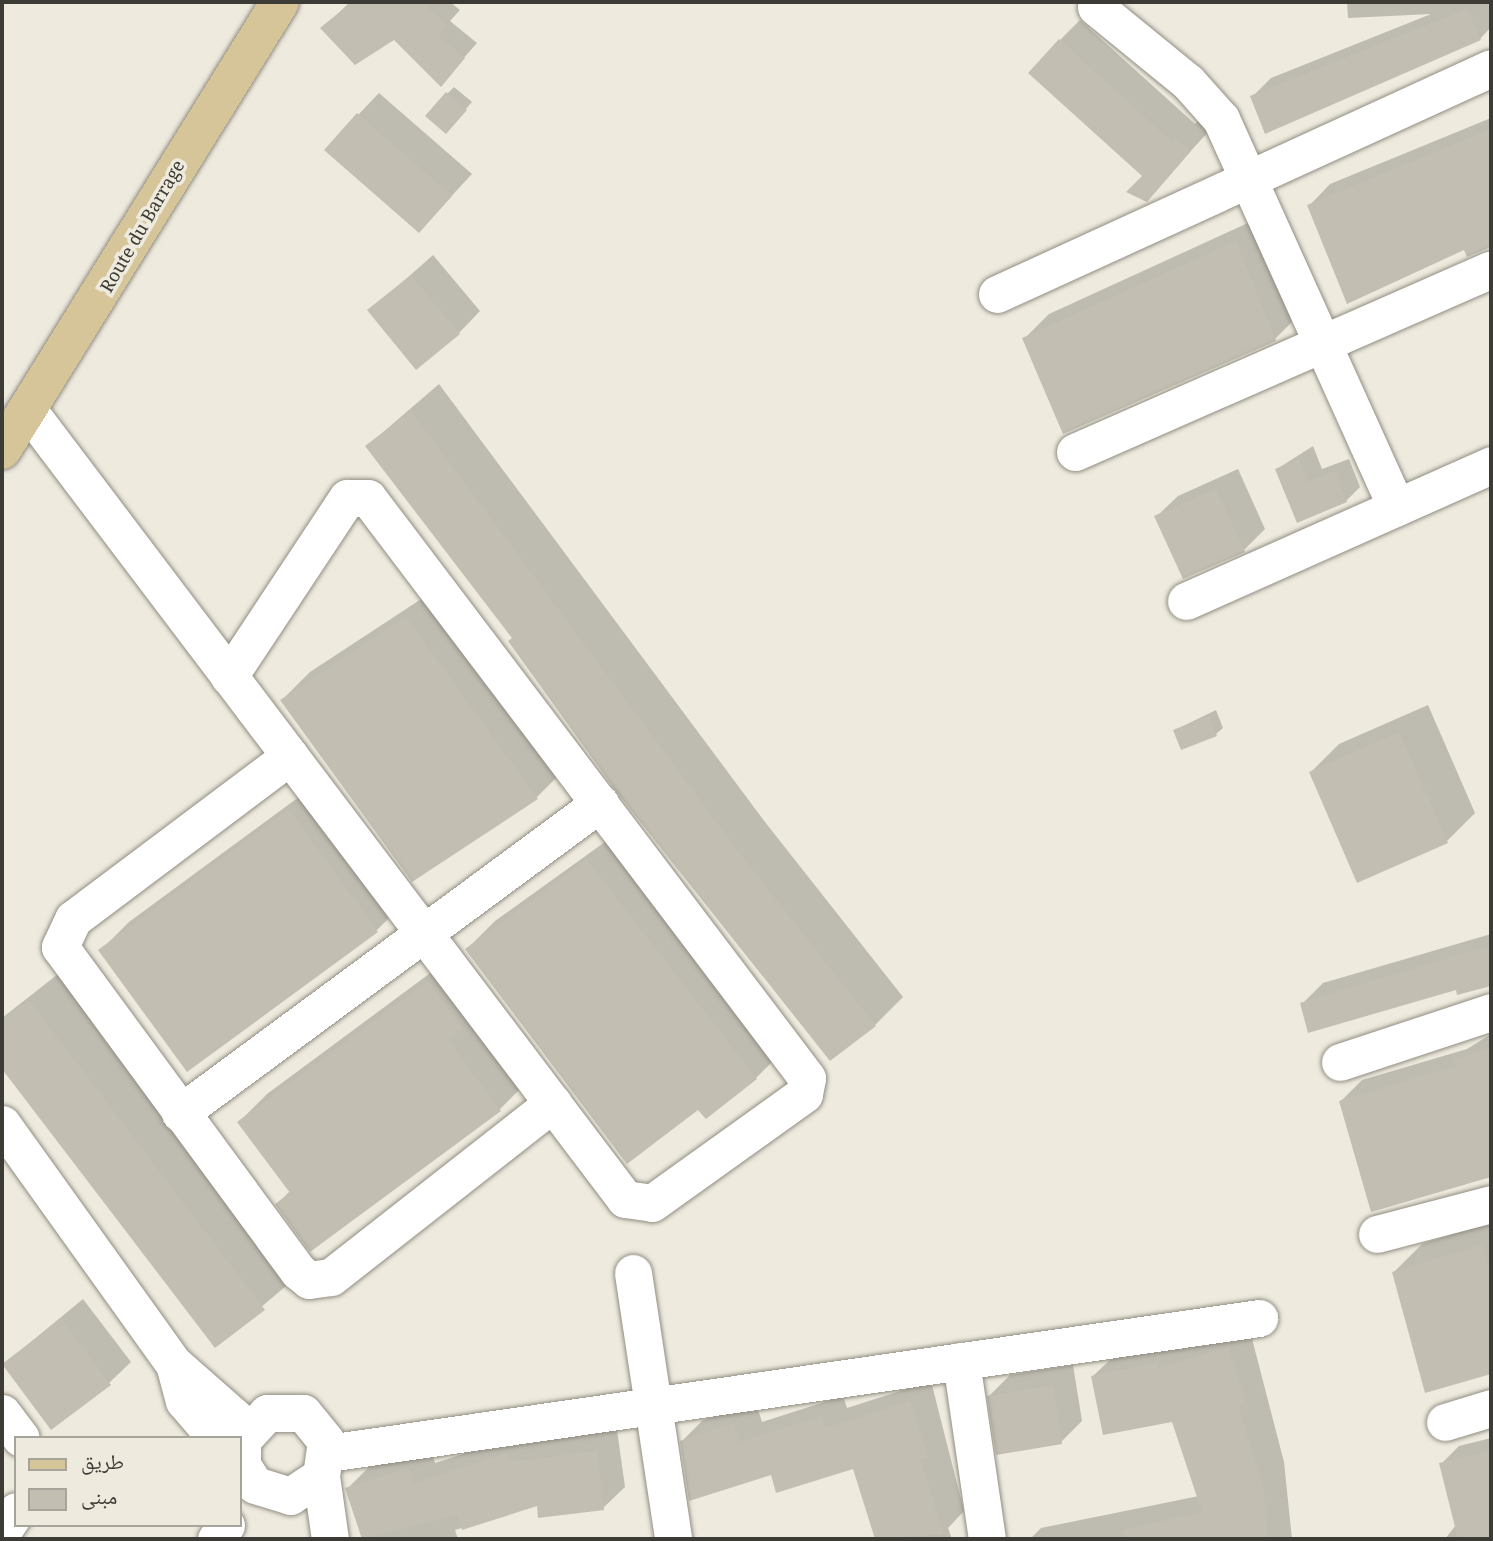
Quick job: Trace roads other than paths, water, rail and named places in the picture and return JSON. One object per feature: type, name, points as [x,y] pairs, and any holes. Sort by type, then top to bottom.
[{"type":"main road","name":"Route du Barrage","points":[[2,450],[280,2]]},
{"type":"street","points":[[1096,7],[1210,105],[1249,179],[1396,508]]},
{"type":"street","points":[[997,294],[1491,68]]},
{"type":"street","points":[[1075,452],[1491,269]]},
{"type":"street","points":[[28,410],[229,676],[553,1102],[625,1199],[644,1206],[808,1085],[600,803],[362,496],[347,498],[229,676]]},
{"type":"street","points":[[1186,601],[1491,465]]},
{"type":"street","points":[[290,756],[73,919],[61,937],[63,956],[298,1271],[317,1281],[553,1102]]},
{"type":"street","points":[[180,1112],[600,803]]},
{"type":"street","points":[[1339,1062],[1491,1012]]},
{"type":"street","points":[[2,1124],[174,1364],[222,1436]]},
{"type":"street","points":[[1377,1234],[1491,1204]]},
{"type":"street","points":[[633,1273],[673,1539]]},
{"type":"street","points":[[242,1465],[290,1496],[324,1465],[653,1406],[1259,1318]]},
{"type":"street","points":[[961,1361],[987,1539]]},
{"type":"street","points":[[1445,1422],[1491,1408]]},
{"type":"street","points":[[2,1413],[19,1436]]},
{"type":"street","points":[[242,1460],[267,1413],[303,1413],[322,1429],[330,1539]]},
{"type":"street","points":[[2,1532],[14,1514]]}]
